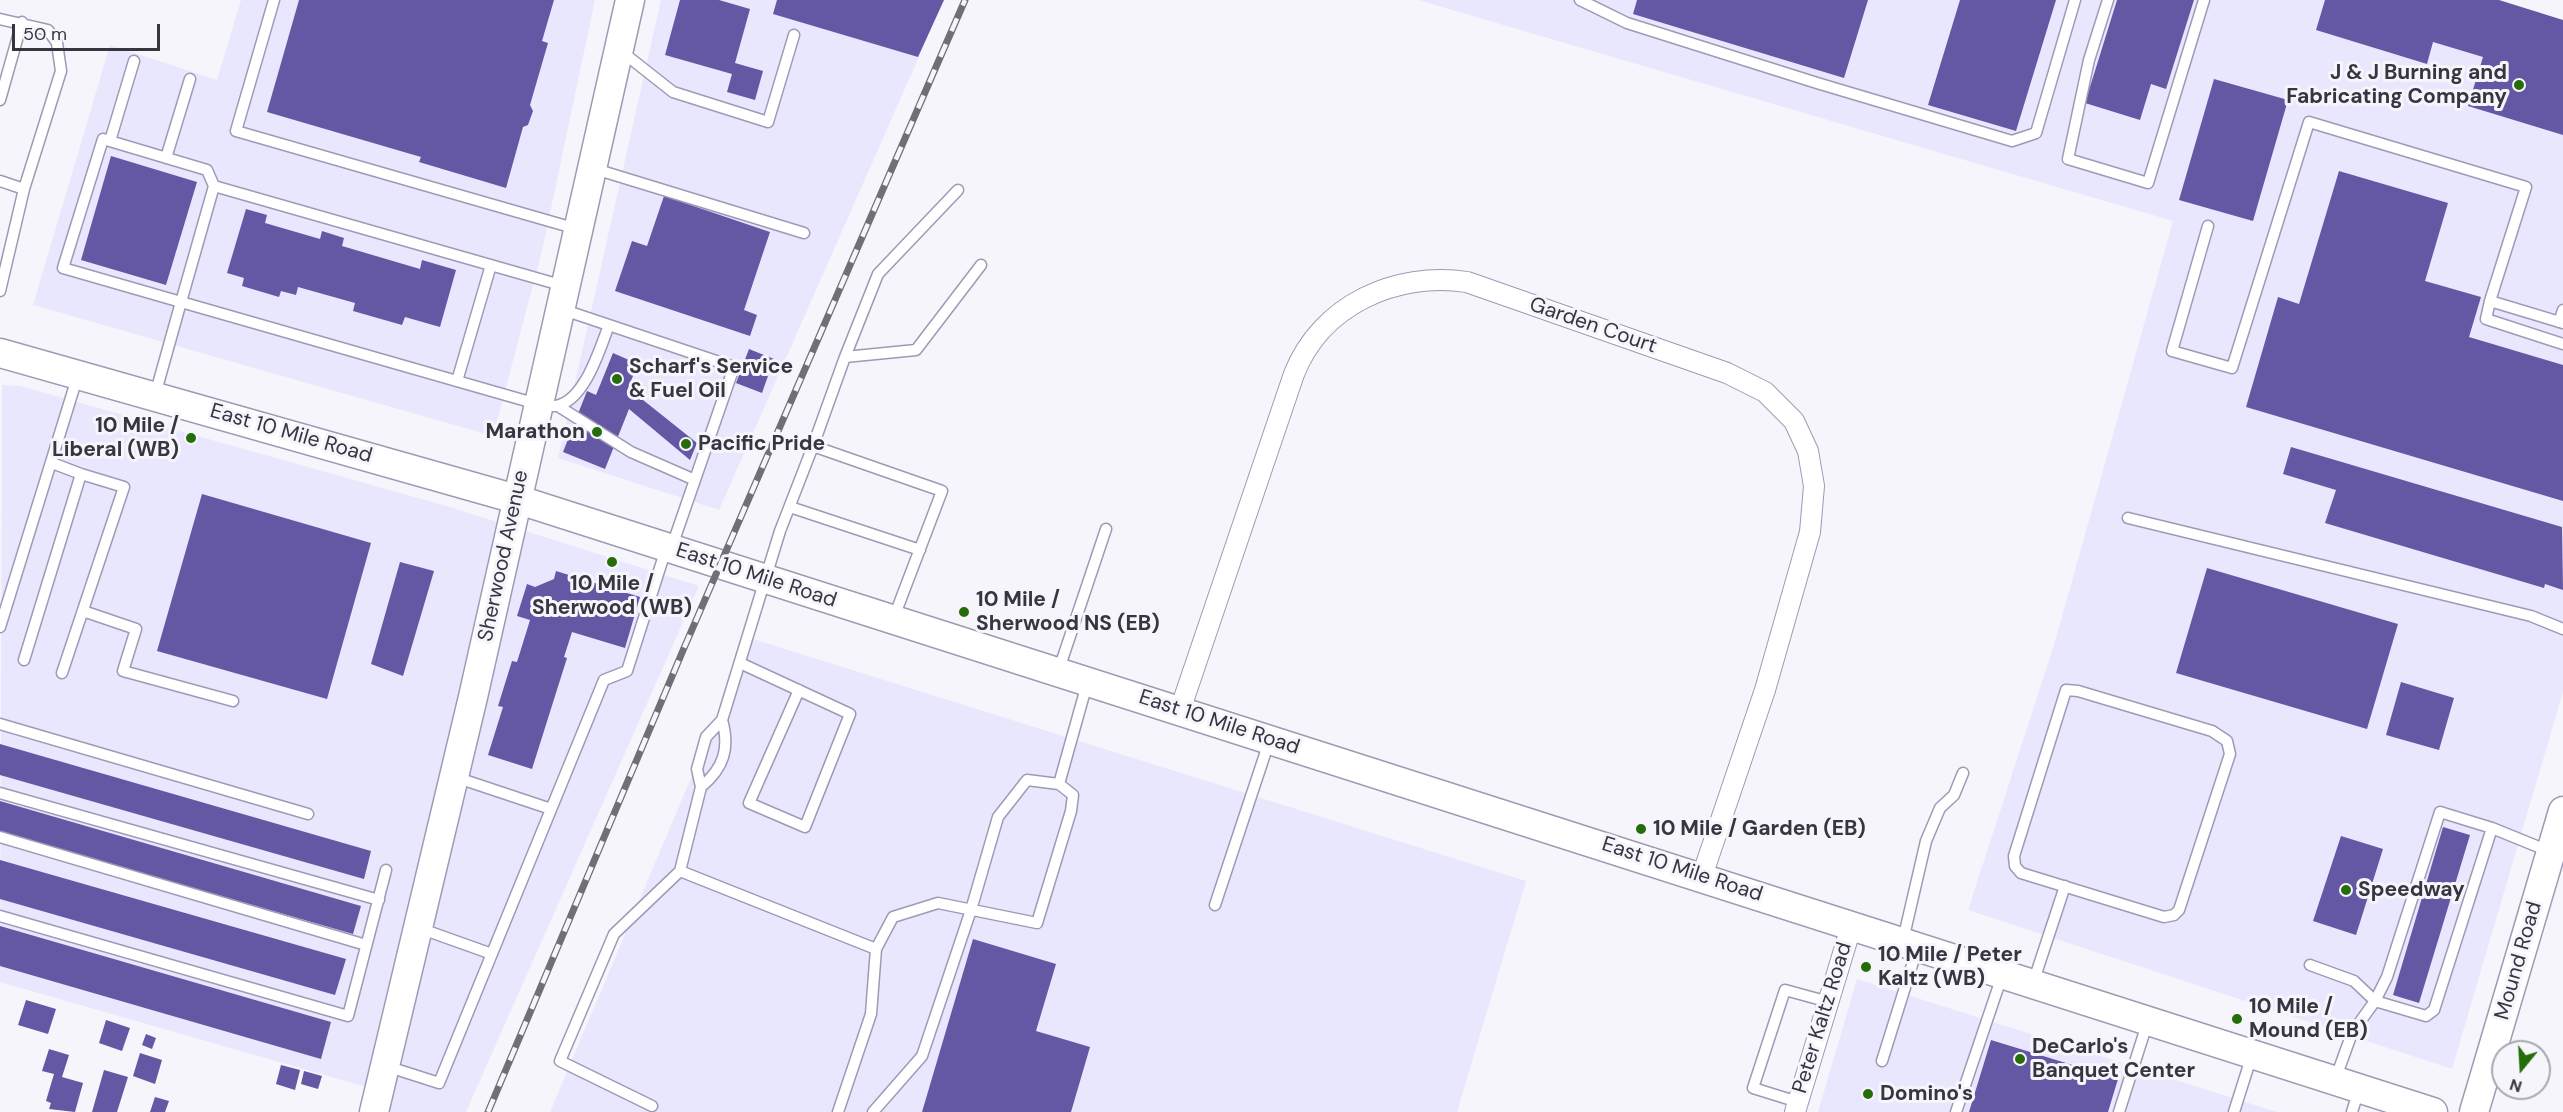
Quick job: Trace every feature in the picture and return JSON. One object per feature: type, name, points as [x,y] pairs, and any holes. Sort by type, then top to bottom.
[{"type":"main road","name":"Sherwood Avenue","points":[[374,1112],[455,777],[516,499],[548,405],[562,297],[630,0]]},
{"type":"main road","name":"East 10 Mile Road","points":[[0,353],[516,499],[2148,1020],[2252,1054],[2349,1094],[2414,1109]]},
{"type":"main road","name":"Mound Road","points":[[2474,1112],[2563,811]]},
{"type":"street","name":"Garden Court","points":[[1180,710],[1294,374],[1313,337],[1334,317],[1371,294],[1422,279],[1467,282],[1727,373],[1765,392],[1794,422],[1808,451],[1814,486],[1810,532],[1765,690],[1702,876]]},
{"type":"street","name":"Peter Kaltz Road","points":[[1797,1107],[1852,924]]},
{"type":"lane","points":[[274,0],[236,131],[578,229]]},
{"type":"lane","points":[[1580,0],[1627,22],[1817,83],[2012,141],[2036,133],[2075,0]]},
{"type":"lane","points":[[2108,0],[2089,60],[2068,159],[2148,183],[2204,0]]},
{"type":"lane","points":[[0,19],[22,22],[48,30],[57,43],[61,71],[24,189],[0,291]]},
{"type":"lane","points":[[0,100],[22,22]]},
{"type":"lane","points":[[619,49],[673,93],[768,122],[794,35]]},
{"type":"lane","points":[[110,141],[134,61]]},
{"type":"lane","points":[[166,158],[190,79]]},
{"type":"lane","points":[[2208,226],[2172,351],[2232,368],[2310,122],[2526,187],[2486,318],[2563,344]]},
{"type":"lane","points":[[154,396],[181,302],[214,186],[207,170],[103,139],[63,268],[181,302],[457,381],[548,405],[631,452],[695,480]]},
{"type":"lane","points":[[591,168],[804,233]]},
{"type":"lane","points":[[0,181],[24,189]]},
{"type":"lane","points":[[214,186],[491,265],[562,297],[609,325],[734,367],[627,671],[604,680],[439,1083],[386,1066]]},
{"type":"lane","points":[[652,1106],[560,1060],[614,934],[680,871],[701,787],[697,769],[706,737],[722,720],[789,507],[878,274],[958,190]]},
{"type":"lane","points":[[457,381],[491,265]]},
{"type":"lane","points":[[845,357],[916,350],[981,265]]},
{"type":"lane","points":[[2490,301],[2561,322],[2563,310]]},
{"type":"lane","points":[[548,405],[576,395],[592,369],[609,325]]},
{"type":"lane","points":[[0,627],[79,374]]},
{"type":"lane","points":[[813,446],[942,491],[893,620]]},
{"type":"lane","points":[[52,463],[124,487],[62,673]]},
{"type":"lane","points":[[24,660],[81,474]]},
{"type":"lane","points":[[789,507],[920,549]]},
{"type":"lane","points":[[2128,518],[2531,616],[2563,629]]},
{"type":"lane","points":[[1058,672],[1107,529]]},
{"type":"lane","points":[[83,611],[135,629],[123,671],[233,701]]},
{"type":"lane","points":[[740,663],[799,690],[850,714],[805,827],[749,803],[799,690]]},
{"type":"lane","points":[[1059,784],[1088,682]]},
{"type":"lane","points":[[2066,690],[2078,691],[2212,731],[2227,741],[2230,754],[2179,910],[2174,915],[2164,917],[2065,886],[2021,873],[2015,866],[2014,856],[2066,690]]},
{"type":"lane","points":[[701,787],[717,774],[728,740],[722,720]]},
{"type":"lane","points":[[0,724],[308,814]]},
{"type":"lane","points":[[1215,905],[1270,739]]},
{"type":"lane","points":[[1882,1061],[1910,943],[1926,841],[1940,808],[1954,795],[1963,773]]},
{"type":"lane","points":[[455,777],[551,809]]},
{"type":"lane","points":[[838,1112],[871,1014],[876,949],[893,917],[938,903],[971,910],[1037,923],[1071,811],[1073,795],[1059,784],[1027,780],[998,817],[971,910],[922,1056],[873,1112]]},
{"type":"lane","points":[[0,793],[379,900]]},
{"type":"lane","points":[[2349,1094],[2352,1033],[2376,1001],[2387,977],[2440,813],[2492,828],[2551,852]]},
{"type":"lane","points":[[2310,966],[2354,981],[2376,1001],[2426,1016],[2434,1010],[2492,828]]},
{"type":"lane","points":[[0,837],[366,945]]},
{"type":"lane","points":[[0,916],[348,1016],[386,870]]},
{"type":"lane","points":[[680,871],[876,949]]},
{"type":"lane","points":[[2032,983],[2065,886]]},
{"type":"lane","points":[[419,928],[492,954]]},
{"type":"lane","points":[[1956,1112],[2003,973]]},
{"type":"lane","points":[[1797,1107],[1753,1088],[1785,990],[1829,1002]]},
{"type":"lane","points":[[2119,1112],[2148,1020]]},
{"type":"lane","points":[[2234,1112],[2252,1054]]},
{"type":"shaded area","points":[[241,0],[595,0],[542,251],[493,436],[33,305],[110,45],[217,80]]},
{"type":"shaded area","points":[[661,0],[944,0],[719,510],[558,458]]},
{"type":"shaded area","points":[[1418,0],[2482,0],[2563,24],[2563,692],[2452,1069],[1968,910],[2054,645],[2173,221]]},
{"type":"shaded area","points":[[2,385],[20,386],[450,507],[699,586],[466,1112],[388,1112],[391,1094],[0,982]]},
{"type":"shaded area","points":[[750,638],[1526,881],[1457,1112],[550,1112]]},
{"type":"shaded area","points":[[1857,979],[2277,1112],[1818,1112]]},
{"type":"building","points":[[299,0],[554,0],[542,41],[548,43],[530,105],[533,111],[528,125],[523,127],[506,188],[419,162],[421,157],[267,112]]},
{"type":"building","points":[[680,0],[719,0],[750,9],[735,63],[763,71],[755,100],[727,92],[732,74],[665,55]]},
{"type":"building","points":[[777,0],[944,0],[918,57],[773,14]]},
{"type":"building","points":[[1637,0],[1868,0],[1844,78],[1633,14]]},
{"type":"building","points":[[1960,0],[2056,0],[2016,131],[1928,105]]},
{"type":"building","points":[[2117,0],[2194,0],[2166,89],[2151,84],[2140,120],[2085,103]]},
{"type":"building","name":"J & J Burning and Fabricating Company","points":[[2325,0],[2499,0],[2563,20],[2563,135],[2468,106],[2483,57],[2433,42],[2427,64],[2316,30]]},
{"type":"building","points":[[2214,79],[2288,100],[2253,221],[2179,200]]},
{"type":"building","points":[[111,156],[197,182],[166,285],[81,260]]},
{"type":"building","points":[[2339,171],[2448,203],[2425,281],[2481,297],[2469,337],[2563,365],[2563,501],[2246,407],[2278,297],[2299,304]]},
{"type":"building","points":[[664,196],[770,232],[744,310],[757,315],[750,336],[615,291],[632,241],[647,246]]},
{"type":"building","points":[[246,209],[267,215],[265,223],[320,239],[322,231],[344,238],[342,246],[420,269],[422,260],[456,270],[440,327],[405,317],[402,325],[353,311],[355,303],[298,287],[296,295],[281,291],[279,297],[242,286],[244,278],[227,273]]},
{"type":"building","points":[[749,349],[774,359],[762,393],[736,383]]},
{"type":"building","points":[[613,353],[638,364],[628,388],[697,443],[690,460],[629,409],[605,469],[563,452],[587,391],[596,395]]},
{"type":"building","points":[[2291,447],[2562,527],[2563,590],[2545,584],[2544,588],[2325,523],[2336,490],[2283,474]]},
{"type":"building","points":[[202,494],[371,543],[327,699],[157,651]]},
{"type":"building","points":[[400,562],[434,571],[403,676],[371,664]]},
{"type":"building","points":[[2207,568],[2398,624],[2367,729],[2176,673]]},
{"type":"building","points":[[556,571],[640,597],[625,648],[572,632],[564,657],[567,658],[532,769],[488,755],[503,707],[498,706],[512,661],[517,662],[530,620],[517,616],[527,584],[535,587],[554,579]]},
{"type":"building","points":[[2401,682],[2454,698],[2439,750],[2386,735]]},
{"type":"building","points":[[0,744],[371,851],[364,879],[0,775]]},
{"type":"building","points":[[0,801],[361,906],[353,934],[0,832]]},
{"type":"building","points":[[2443,827],[2470,835],[2419,1003],[2393,995]]},
{"type":"building","points":[[2341,836],[2383,849],[2356,935],[2313,921]]},
{"type":"building","points":[[0,860],[346,959],[335,995],[0,899]]},
{"type":"building","points":[[0,926],[331,1022],[321,1059],[0,966]]},
{"type":"building","points":[[973,939],[1056,964],[1036,1031],[1090,1047],[1071,1112],[922,1112]]},
{"type":"building","points":[[26,1000],[56,1009],[48,1034],[18,1025]]},
{"type":"building","points":[[106,1020],[130,1028],[122,1051],[99,1043]]},
{"type":"building","points":[[146,1034],[156,1038],[152,1049],[142,1045]]},
{"type":"building","name":"DeCarlo's Banquet Center","points":[[1991,1040],[2118,1079],[2108,1112],[1969,1112]]},
{"type":"building","points":[[49,1049],[69,1055],[62,1077],[83,1083],[75,1112],[49,1109],[51,1103],[46,1101],[54,1074],[42,1071]]},
{"type":"building","points":[[140,1053],[162,1060],[155,1084],[133,1076]]},
{"type":"building","points":[[281,1065],[300,1070],[295,1090],[276,1084]]},
{"type":"building","points":[[104,1070],[128,1077],[117,1112],[92,1112]]},
{"type":"building","points":[[304,1071],[322,1076],[318,1089],[301,1084]]},
{"type":"building","points":[[155,1097],[169,1101],[165,1112],[150,1112]]},
{"type":"railway","points":[[488,1112],[684,648],[965,0]]},
{"type":"place","name":"J & J Burning and Fabricating Company","points":[[2519,85]]},
{"type":"place","name":"Scharf's Service & Fuel Oil","points":[[617,379]]},
{"type":"place","name":"Marathon","points":[[597,432]]},
{"type":"place","name":"10 Mile / Liberal (WB)","points":[[191,438]]},
{"type":"place","name":"Pacific Pride","points":[[686,444]]},
{"type":"place","name":"10 Mile / Sherwood (WB)","points":[[612,562]]},
{"type":"place","name":"10 Mile / Sherwood NS (EB)","points":[[964,612]]},
{"type":"place","name":"10 Mile / Garden (EB)","points":[[1641,829]]},
{"type":"place","name":"Speedway","points":[[2346,890]]},
{"type":"place","name":"10 Mile / Peter Kaltz (WB)","points":[[1866,967]]},
{"type":"place","name":"10 Mile / Mound (EB)","points":[[2237,1019]]},
{"type":"place","name":"DeCarlo's Banquet Center","points":[[2020,1059]]},
{"type":"place","name":"Domino's","points":[[1868,1094]]}]
